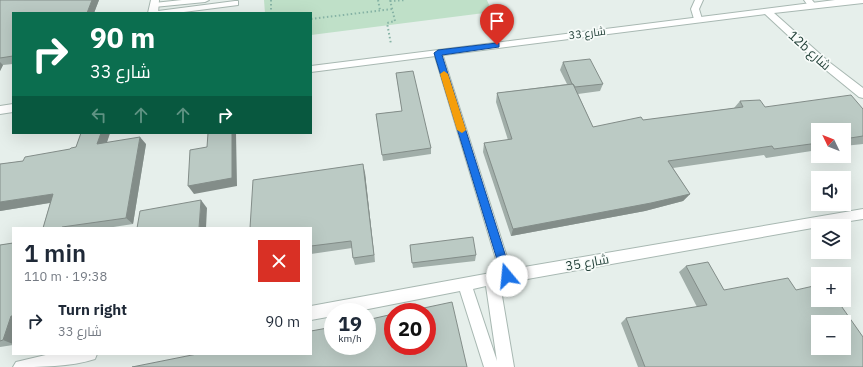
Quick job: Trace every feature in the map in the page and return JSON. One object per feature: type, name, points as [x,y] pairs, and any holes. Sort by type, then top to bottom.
[{"type":"street","name":"شارع 33","points":[[312,69],[767,11],[810,2],[863,0]]},
{"type":"street","name":"12b شارع","points":[[778,9],[842,72],[855,87]]},
{"type":"street","name":"12b شارع","points":[[767,11],[825,64],[863,94]]},
{"type":"street","points":[[0,110],[12,108]]},
{"type":"street","name":"شارع 35","points":[[312,313],[507,276],[863,214]]},
{"type":"street","points":[[492,279],[506,367]]},
{"type":"street","points":[[465,284],[492,367]]},
{"type":"street","points":[[21,367],[85,355]]},
{"type":"lane","points":[[155,8],[205,0]]},
{"type":"lane","points":[[698,19],[695,9],[699,0]]},
{"type":"lane","points":[[155,8],[235,2],[234,12]]},
{"type":"lane","points":[[438,53],[507,276]]},
{"type":"path","points":[[271,0],[271,12]]},
{"type":"path","points":[[378,0],[380,10]]},
{"type":"path","points":[[394,58],[387,23],[395,21],[390,1],[406,0]]},
{"type":"path","points":[[312,19],[392,9]]},
{"type":"green space","points":[[264,0],[487,0],[492,12],[312,35],[312,12],[265,12]]},
{"type":"building","points":[[0,0],[92,0],[87,12],[12,12],[12,56],[0,58]]},
{"type":"building","points":[[590,59],[603,84],[575,87],[572,84],[563,62]]},
{"type":"building","points":[[413,71],[431,148],[382,155],[376,114],[402,111],[396,73]]},
{"type":"building","points":[[573,84],[593,127],[641,117],[643,120],[743,107],[740,101],[760,100],[765,107],[851,95],[863,109],[863,136],[851,138],[851,123],[811,123],[811,144],[774,149],[772,146],[668,161],[690,194],[651,203],[513,229],[484,143],[512,139],[497,93]]},
{"type":"building","points":[[81,134],[101,134],[97,144],[140,137],[126,218],[62,227],[43,227],[53,194],[0,202],[0,164],[23,161],[25,157],[76,147]]},
{"type":"building","points":[[208,134],[232,134],[232,178],[188,186],[190,150],[207,147]]},
{"type":"building","points":[[363,164],[374,255],[353,258],[351,241],[312,246],[312,227],[250,227],[253,180]]},
{"type":"building","points":[[201,200],[199,227],[137,227],[140,211]]},
{"type":"building","points":[[473,237],[476,255],[412,263],[410,245]]},
{"type":"building","points":[[12,243],[12,316],[3,340],[0,341],[0,245]]},
{"type":"building","points":[[708,262],[724,290],[788,278],[796,290],[811,287],[811,307],[842,307],[848,315],[811,315],[811,355],[851,355],[851,320],[863,337],[863,367],[645,367],[626,318],[707,305],[686,266]]},
{"type":"building","points":[[452,302],[467,367],[132,367],[192,355],[312,355],[312,331],[324,329],[324,355],[376,355],[376,318],[384,316],[384,355],[436,355],[436,305]]},
{"type":"slow traffic","points":[[444,74],[462,130]]},
{"type":"route","points":[[497,45],[438,53],[507,276]]}]
